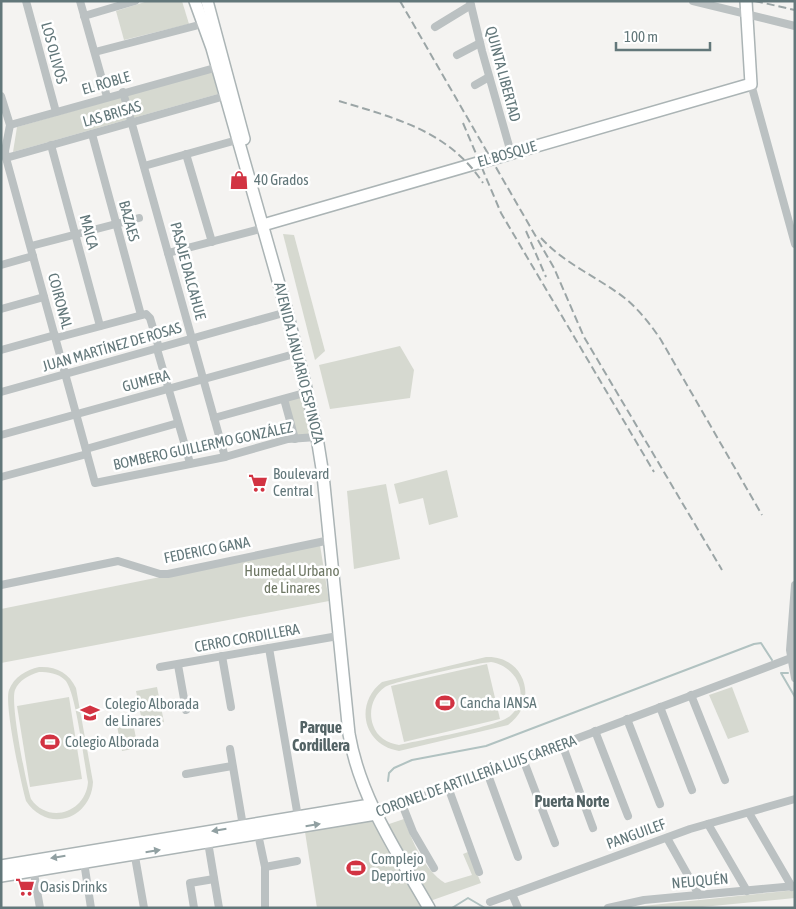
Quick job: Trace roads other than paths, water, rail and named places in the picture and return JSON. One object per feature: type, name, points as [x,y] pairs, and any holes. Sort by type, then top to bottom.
[{"type":"street","name":"LOS OLIVOS","points":[[26,1],[56,112]]},
{"type":"street","points":[[80,1],[108,97]]},
{"type":"street","points":[[84,16],[135,1]]},
{"type":"street","name":"AVENIDA JANUARIO ESPINOZA","points":[[194,1],[208,36],[237,140],[254,192],[308,392],[317,437],[330,540],[338,636],[351,747],[373,810],[429,908]]},
{"type":"street","name":"AVENIDA JANUARIO ESPINOZA","points":[[206,1],[239,118],[254,192]]},
{"type":"street","points":[[693,1],[795,26]]},
{"type":"street","points":[[746,1],[752,84],[795,244]]},
{"type":"street","points":[[435,27],[471,3]]},
{"type":"street","name":"QUINTA LIBERTAD","points":[[471,3],[489,77],[511,153]]},
{"type":"street","points":[[95,52],[195,26]]},
{"type":"street","points":[[457,55],[480,43]]},
{"type":"street","name":"EL ROBLE","points":[[10,125],[211,68]]},
{"type":"street","points":[[476,85],[489,77]]},
{"type":"street","name":"EL BOSQUE","points":[[263,226],[752,84]]},
{"type":"street","name":"PASAJE DALCAHUE","points":[[124,92],[225,457]]},
{"type":"street","points":[[1,96],[3,109],[10,125]]},
{"type":"street","name":"LAS BRISAS","points":[[6,158],[225,96]]},
{"type":"street","name":"COIRONAL","points":[[10,125],[5,151],[6,158],[95,483]]},
{"type":"street","name":"BAZAES","points":[[92,134],[141,315]]},
{"type":"street","points":[[144,166],[237,140]]},
{"type":"street","name":"MAICA","points":[[51,145],[100,326]]},
{"type":"street","points":[[186,154],[212,242]]},
{"type":"street","points":[[31,246],[139,218]]},
{"type":"street","points":[[168,253],[263,226]]},
{"type":"street","points":[[1,265],[33,256]]},
{"type":"street","points":[[1,309],[44,297]]},
{"type":"street","name":"JUAN MARTÍNEZ DE ROSAS","points":[[1,392],[287,312]]},
{"type":"street","points":[[1,350],[141,315],[149,316],[190,463]]},
{"type":"street","name":"GUMERA","points":[[1,435],[298,353]]},
{"type":"street","points":[[214,418],[308,392]]},
{"type":"street","name":"AVENIDA JANUARIO ESPINOZA","points":[[284,399],[295,438]]},
{"type":"street","points":[[1,477],[178,423]]},
{"type":"street","name":"BOMBERO GUILLERMO GONZÁLEZ","points":[[95,483],[225,457],[295,438],[317,437]]},
{"type":"street","name":"FEDERICO GANA","points":[[1,585],[118,561],[160,574],[168,574],[330,540]]},
{"type":"street","points":[[795,585],[791,658],[795,678]]},
{"type":"street","name":"CERRO CORDILLERA","points":[[160,667],[338,636]]},
{"type":"street","points":[[269,648],[298,817]]},
{"type":"street","points":[[222,656],[231,707]]},
{"type":"street","name":"CORONEL DE ARTILLERÍA LUIS CARRERA","points":[[1,875],[33,866],[134,849],[243,826],[271,826],[402,804],[791,658]]},
{"type":"street","points":[[178,665],[186,710]]},
{"type":"street","points":[[691,695],[725,780]]},
{"type":"street","points":[[660,707],[692,790]]},
{"type":"street","points":[[628,719],[660,804]]},
{"type":"street","points":[[595,731],[628,816]]},
{"type":"street","points":[[562,744],[594,828]]},
{"type":"street","points":[[230,749],[243,826]]},
{"type":"street","points":[[523,759],[555,843]]},
{"type":"street","points":[[186,774],[232,766]]},
{"type":"street","points":[[487,772],[518,857]]},
{"type":"street","points":[[448,787],[480,872]]},
{"type":"street","points":[[792,800],[795,809]]},
{"type":"street","name":"PANGUILEF","points":[[490,902],[708,824],[792,800]]},
{"type":"street","points":[[402,804],[413,832],[434,868]]},
{"type":"street","points":[[748,813],[794,887]]},
{"type":"street","name":"CORONEL DE ARTILLERÍA LUIS CARRERA","points":[[1,866],[33,866],[84,862],[134,849],[208,842],[258,834],[271,826],[298,817],[344,814]]},
{"type":"street","points":[[708,824],[747,891]]},
{"type":"street","points":[[258,834],[265,867],[265,908]]},
{"type":"street","points":[[667,838],[699,895]]},
{"type":"street","points":[[208,842],[219,908]]},
{"type":"street","points":[[134,849],[144,908]]},
{"type":"street","points":[[265,867],[297,861]]},
{"type":"street","points":[[84,862],[91,908]]},
{"type":"street","points":[[33,866],[40,908]]},
{"type":"street","points":[[194,908],[190,883],[214,879]]},
{"type":"street","name":"NEUQUÉN","points":[[608,908],[644,900],[794,887]]},
{"type":"street","points":[[512,894],[518,908]]},
{"type":"waterway","points":[[388,781],[389,773],[394,768],[412,760],[486,746],[754,644],[761,643],[772,660]]},
{"type":"waterway","points":[[788,673],[781,673],[795,697]]},
{"type":"waterway","points":[[452,908],[468,898],[485,908]]},
{"type":"railway","points":[[400,1],[554,268],[584,337],[722,570]]},
{"type":"railway","points":[[755,1],[795,10]]},
{"type":"railway","points":[[339,101],[400,121],[437,139],[469,165],[483,183]]},
{"type":"railway","points":[[463,123],[501,213],[654,472]]},
{"type":"railway","points":[[526,231],[546,277]]},
{"type":"railway","points":[[541,238],[561,256],[626,299],[649,324],[661,340],[762,515]]},
{"type":"place","name":"40 Grados","points":[[239,180]]},
{"type":"place","name":"Boulevard Central","points":[[258,483]]},
{"type":"place","name":"Cancha IANSA","points":[[445,703]]},
{"type":"place","name":"Colegio Alborada de Linares","points":[[90,713]]},
{"type":"place","name":"Colegio Alborada","points":[[50,742]]},
{"type":"place","name":"Complejo Deportivo","points":[[356,868]]},
{"type":"place","name":"Oasis Drinks","points":[[25,887]]},
{"type":"district","name":"Parque Cordillera","points":[[321,736]]},
{"type":"district","name":"Puerta Norte","points":[[572,801]]},
{"type":"park label","name":"Humedal Urbano de Linares","points":[[292,580]]}]
